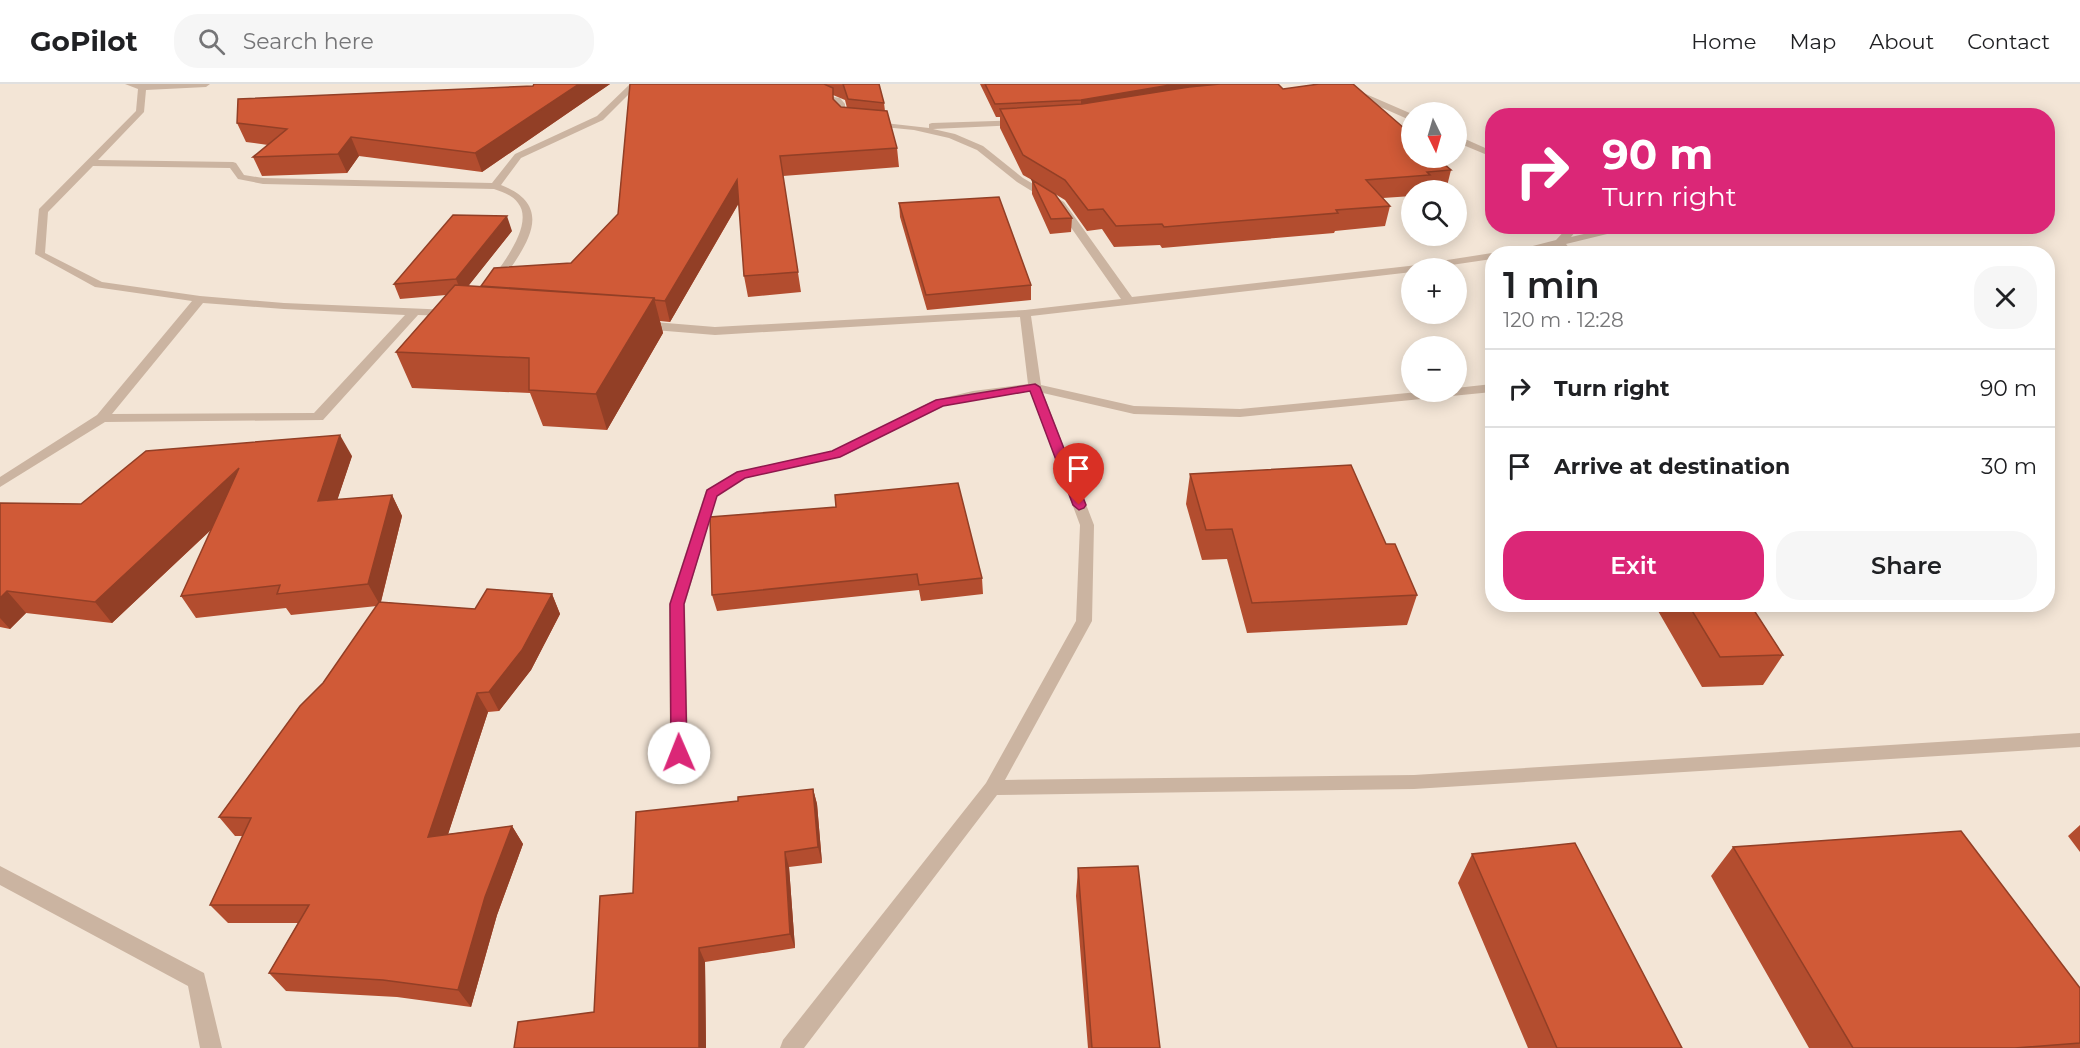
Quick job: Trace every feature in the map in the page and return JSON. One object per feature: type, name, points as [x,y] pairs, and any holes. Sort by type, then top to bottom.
[{"type":"street","points":[[129,84],[142,88],[206,84]]},
{"type":"street","points":[[495,186],[518,156],[600,118],[635,84]]},
{"type":"street","points":[[1343,87],[1401,113]]},
{"type":"street","points":[[142,88],[140,111],[43,211],[40,254],[99,285],[200,299],[284,306],[465,314]]},
{"type":"street","points":[[806,97],[837,100],[841,104],[841,116],[846,121],[914,127],[1033,121]]},
{"type":"street","points":[[914,127],[952,136],[980,148],[1020,180],[1060,204],[1130,302]]},
{"type":"street","points":[[1467,143],[1485,151]]},
{"type":"street","points":[[91,164],[234,165],[241,177],[263,181],[495,186],[513,191],[524,202],[529,221],[524,239],[487,296]]},
{"type":"street","points":[[1559,243],[1567,234]]},
{"type":"street","points":[[1545,246],[1599,234]]},
{"type":"street","points":[[1559,243],[1562,246]]},
{"type":"street","points":[[1467,260],[1485,257]]},
{"type":"street","points":[[624,324],[715,331],[1025,313],[1401,270]]},
{"type":"street","points":[[0,483],[102,417],[200,299]]},
{"type":"street","points":[[102,417],[318,417],[414,312]]},
{"type":"street","points":[[793,1047],[992,788],[1084,621],[1087,525],[1035,387],[1025,313]]},
{"type":"street","points":[[679,753],[677,604],[711,493],[741,475],[836,454],[940,403],[1035,387],[1134,410],[1240,413],[1485,389]]},
{"type":"street","points":[[992,788],[1414,782],[2080,740]]},
{"type":"street","points":[[0,875],[197,980],[211,1048]]},
{"type":"building","points":[[534,84],[579,84],[475,153],[351,137],[338,154],[253,157],[287,129],[237,123],[238,99],[533,86]]},
{"type":"building","points":[[630,84],[824,84],[833,88],[833,99],[841,107],[887,111],[897,148],[780,156],[798,272],[744,276],[737,180],[665,301],[654,298],[481,286],[494,268],[571,263],[618,214]]},
{"type":"building","points":[[843,84],[879,84],[884,103],[848,99]]},
{"type":"building","points":[[985,84],[1176,84],[1081,100],[995,104]]},
{"type":"building","points":[[1220,84],[1278,84],[1283,89],[1319,84],[1353,84],[1401,125],[1401,168],[1449,168],[1451,170],[1427,172],[1430,175],[1366,180],[1390,206],[1336,210],[1338,213],[1164,227],[1162,224],[1116,226],[1103,209],[1088,210],[1065,180],[1023,155],[1000,109],[1082,104]]},
{"type":"building","points":[[1032,180],[1055,194],[1072,218],[1051,219]]},
{"type":"building","points":[[999,197],[1031,285],[926,295],[899,203]]},
{"type":"building","points":[[453,215],[507,216],[456,279],[394,284]]},
{"type":"building","points":[[455,285],[654,298],[596,394],[529,390],[529,358],[396,352]]},
{"type":"building","points":[[340,435],[318,501],[392,495],[368,584],[277,594],[280,585],[181,596],[239,468],[95,602],[7,591],[0,598],[0,503],[81,504],[146,451]]},
{"type":"building","points":[[1351,465],[1386,544],[1395,544],[1417,595],[1252,603],[1232,529],[1206,530],[1190,474]]},
{"type":"building","points":[[958,483],[982,578],[919,585],[917,574],[712,595],[710,517],[836,507],[835,495]]},
{"type":"building","points":[[487,589],[552,594],[522,650],[489,692],[477,693],[428,837],[512,826],[485,897],[458,990],[383,980],[269,973],[309,905],[210,905],[251,818],[219,817],[300,706],[323,683],[379,602],[475,609]]},
{"type":"building","points":[[1693,612],[1755,612],[1783,655],[1720,657]]},
{"type":"building","points":[[813,789],[818,847],[785,852],[790,934],[699,948],[699,1048],[514,1048],[518,1022],[594,1012],[600,896],[633,893],[636,812],[738,801],[738,797]]},
{"type":"building","points":[[1961,831],[2080,988],[2080,1043],[2015,1048],[1853,1048],[1733,847]]},
{"type":"building","points":[[1575,843],[1682,1048],[1557,1048],[1472,854]]},
{"type":"building","points":[[1138,866],[1160,1048],[1092,1048],[1078,868]]},
{"type":"route","points":[[679,753],[677,604],[711,493],[741,475],[785,463],[836,454],[940,403],[973,395],[1035,387],[1079,505]]}]
